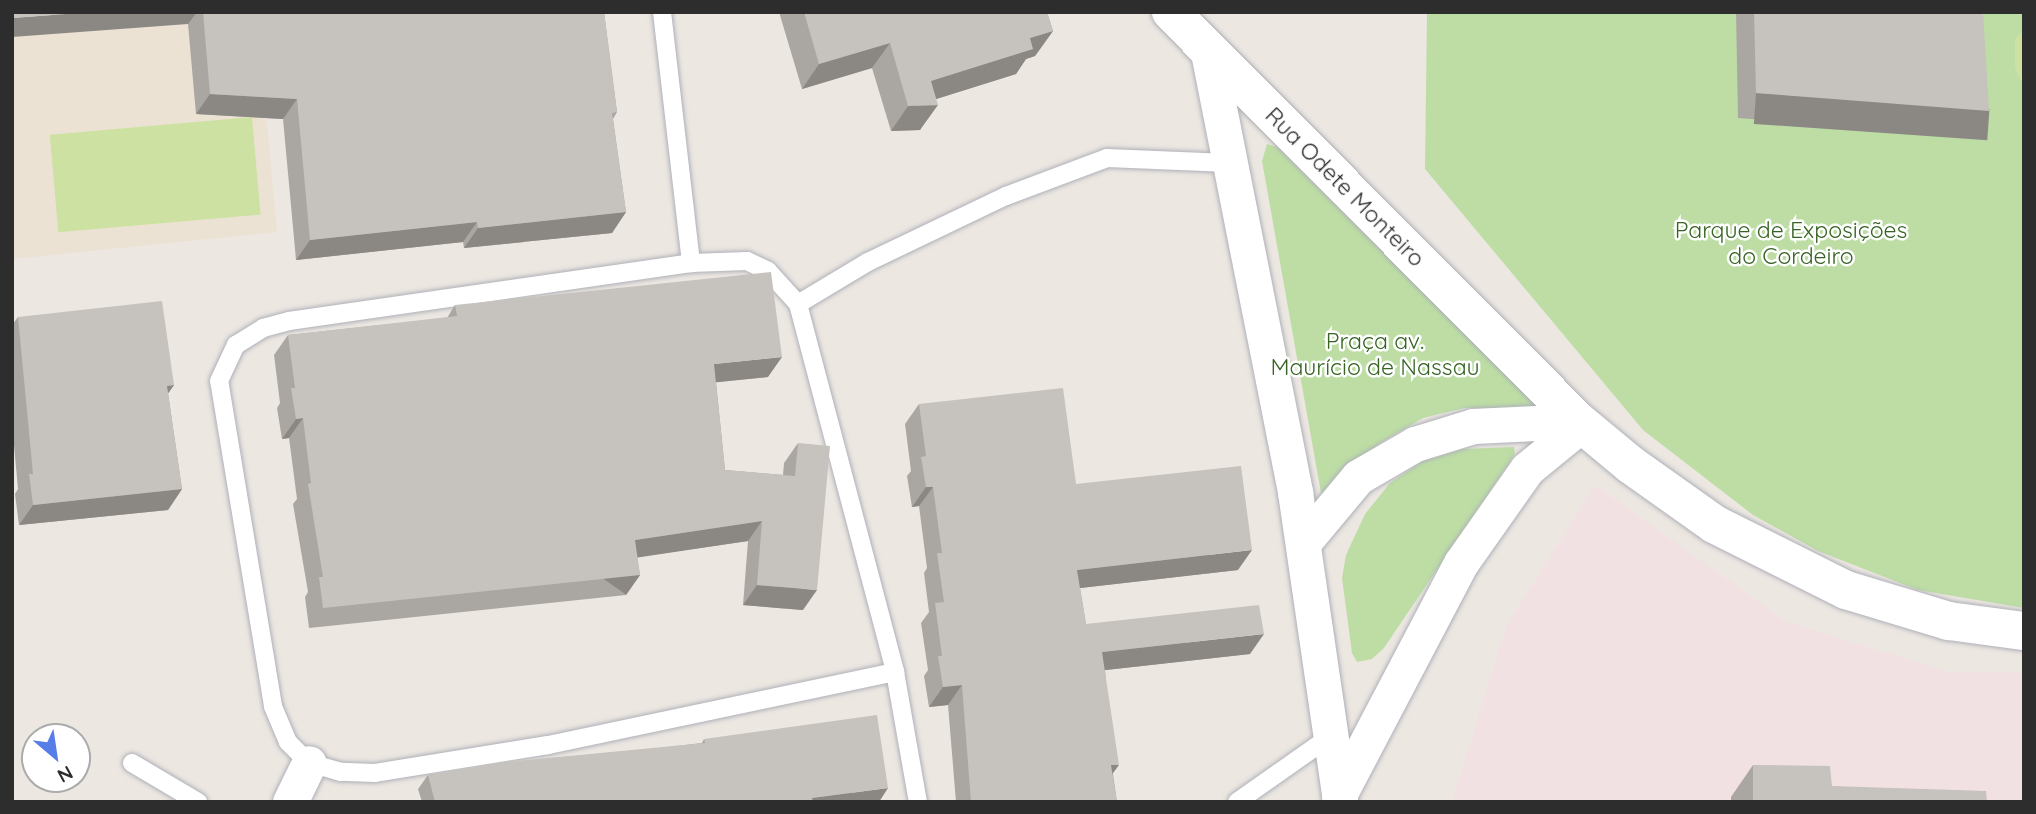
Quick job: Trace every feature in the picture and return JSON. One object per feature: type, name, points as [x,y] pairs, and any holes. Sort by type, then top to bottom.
[{"type":"main road","name":"Rua Odete Monteiro","points":[[1171,12],[1580,422],[1714,524],[1779,559],[1846,590],[1949,621],[2024,631]]},
{"type":"street","points":[[1207,47],[1303,543],[1340,798]]},
{"type":"street","points":[[1303,543],[1358,477],[1415,444],[1474,426],[1580,422]]},
{"type":"street","points":[[1340,798],[1461,563],[1527,469],[1580,422]]},
{"type":"street","points":[[290,802],[309,763]]},
{"type":"lane","points":[[662,12],[691,263]]},
{"type":"lane","points":[[798,304],[867,262],[1006,196],[1107,158],[1229,163]]},
{"type":"lane","points":[[895,672],[548,746],[375,773],[341,772],[309,763],[288,742],[273,706],[219,381],[236,345],[263,328],[289,321],[691,263],[747,261],[768,271],[798,304],[895,672],[918,802]]},
{"type":"lane","points":[[1237,802],[1331,736]]},
{"type":"lane","points":[[132,763],[198,802]]},
{"type":"shaded area","points":[[12,12],[257,12],[277,232],[12,259]]},
{"type":"shaded area","points":[[1595,485],[1787,622],[1949,672],[2024,672],[2024,802],[1452,802],[1506,627]]},
{"type":"green space","name":"Parque de Exposições do Cordeiro","points":[[1427,12],[2024,12],[2024,608],[1918,590],[1818,551],[1753,515],[1643,430],[1425,169]]},
{"type":"green space","points":[[2024,30],[2024,86],[2015,69],[2015,39]]},
{"type":"green space","points":[[252,117],[261,215],[58,232],[50,135]]},
{"type":"green space","name":"Praça av. Maurício de Nassau","points":[[1267,144],[1277,147],[1537,404],[1533,408],[1464,408],[1423,418],[1380,443],[1325,496],[1321,493],[1262,161]]},
{"type":"green space","name":"Praça av. Maurício de Nassau","points":[[1514,447],[1515,454],[1384,648],[1372,659],[1357,662],[1352,653],[1342,578],[1346,555],[1365,514],[1390,483],[1423,461],[1463,449]]},
{"type":"building","points":[[12,12],[93,12],[12,18]]},
{"type":"building","points":[[203,12],[604,12],[617,112],[612,113],[626,212],[478,228],[477,222],[310,240],[297,99],[210,94]]},
{"type":"building","points":[[804,12],[1047,12],[1053,31],[1030,38],[1033,49],[931,81],[938,105],[908,106],[890,43],[819,64]]},
{"type":"building","points":[[1754,12],[1983,12],[1989,111],[1756,93]]},
{"type":"building","points":[[771,272],[782,357],[714,364],[725,470],[795,476],[798,443],[830,446],[817,590],[757,585],[762,521],[635,540],[640,575],[323,608],[319,577],[323,577],[308,484],[311,483],[303,418],[296,419],[288,335],[457,316],[455,305]]},
{"type":"building","points":[[162,301],[174,385],[167,386],[182,489],[33,505],[29,474],[33,474],[18,317]]},
{"type":"building","points":[[1063,388],[1076,484],[1241,466],[1252,550],[1077,570],[1086,624],[1259,605],[1264,634],[1102,652],[1119,765],[1111,765],[1117,802],[971,802],[962,685],[943,687],[938,656],[942,656],[935,603],[944,602],[937,553],[942,553],[933,487],[926,487],[921,457],[926,456],[919,404]]},
{"type":"building","points":[[877,715],[888,788],[812,798],[813,802],[435,802],[428,775],[506,762],[705,743],[704,739]]},
{"type":"building","points":[[1753,765],[1830,766],[1832,786],[1986,791],[1987,802],[1753,802]]}]
